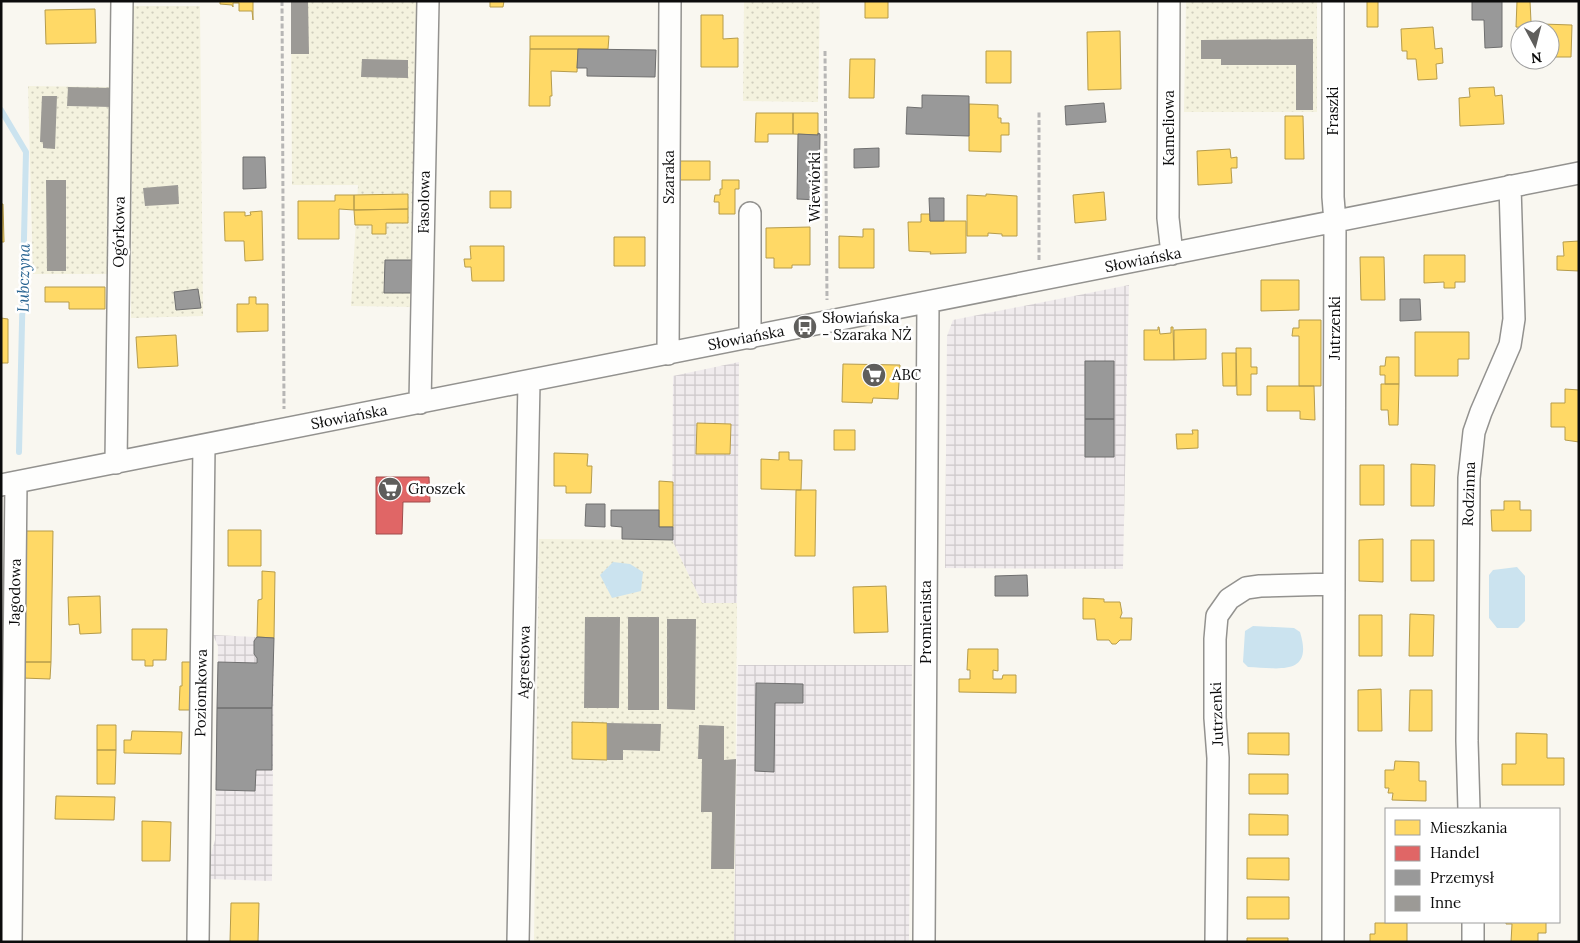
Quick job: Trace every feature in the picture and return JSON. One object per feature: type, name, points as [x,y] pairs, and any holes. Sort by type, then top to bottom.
[{"type":"street","name":"Ogórkowa","points":[[116,463],[122,1]]},
{"type":"street","name":"Fasolowa","points":[[420,403],[428,1]]},
{"type":"street","name":"Szaraka","points":[[668,354],[670,1]]},
{"type":"street","name":"Kameliowa","points":[[1169,1],[1168,218],[1172,254]]},
{"type":"street","name":"Fraszki","points":[[1333,1],[1333,197],[1335,222]]},
{"type":"street","name":"Słowiańska","points":[[9,484],[1579,173]]},
{"type":"street","name":"Rodzinna","points":[[1469,808],[1467,741],[1469,478],[1474,432],[1510,345],[1514,319],[1510,186]]},
{"type":"street","points":[[750,213],[750,338]]},
{"type":"street","name":"Jutrzenki","points":[[1332,942],[1335,222]]},
{"type":"street","name":"Promienista","points":[[924,942],[928,302]]},
{"type":"street","name":"Agrestowa","points":[[518,942],[529,382]]},
{"type":"street","name":"Poziomkowa","points":[[198,942],[204,445]]},
{"type":"street","name":"Jagodowa","points":[[9,484],[11,942]]},
{"type":"street","name":"Jutrzenki","points":[[1216,942],[1218,758],[1215,718],[1215,639],[1217,616],[1229,599],[1246,588],[1334,584]]},
{"type":"street","points":[[1473,923],[1473,942]]},
{"type":"path","points":[[282,1],[284,430]]},
{"type":"path","name":"Wiewiórki","points":[[826,51],[828,322]]},
{"type":"path","points":[[1038,280],[1039,112]]},
{"type":"shaded area","points":[[291,1],[418,1],[414,307],[351,306],[358,185],[292,185]]},
{"type":"shaded area","points":[[744,1],[820,1],[818,102],[743,101]]},
{"type":"shaded area","points":[[1186,1],[1317,1],[1317,112],[1184,112]]},
{"type":"shaded area","points":[[133,6],[200,6],[203,316],[131,318]]},
{"type":"shaded area","points":[[28,86],[111,87],[108,274],[33,274]]},
{"type":"shaded area","points":[[1129,285],[1123,569],[945,568],[947,336],[953,320]]},
{"type":"shaded area","points":[[739,362],[737,603],[702,603],[672,540],[673,376]]},
{"type":"shaded area","points":[[539,539],[672,540],[702,603],[737,603],[734,942],[534,942]]},
{"type":"shaded area","points":[[213,635],[274,638],[272,881],[208,879],[209,861],[215,840],[218,646]]},
{"type":"shaded area","points":[[738,665],[912,665],[909,942],[734,942]]},
{"type":"water","points":[[613,562],[630,564],[643,572],[641,591],[612,598],[600,575]]},
{"type":"water","points":[[1517,567],[1525,576],[1525,621],[1518,628],[1497,628],[1489,618],[1489,575],[1493,570]]},
{"type":"water","points":[[1253,626],[1294,628],[1300,632],[1303,646],[1302,657],[1298,663],[1290,667],[1281,668],[1248,667],[1243,662],[1245,631]]},
{"type":"building: Mieszkania","points":[[220,1],[253,1],[253,20],[252,11],[239,11],[239,3],[233,3],[233,7],[232,5],[220,4]]},
{"type":"building: Mieszkania","points":[[490,1],[504,1],[503,7],[490,7]]},
{"type":"building: Mieszkania","points":[[865,1],[888,1],[888,18],[865,18]]},
{"type":"building: Mieszkania","points":[[1367,1],[1378,1],[1378,27],[1367,27]]},
{"type":"building: Mieszkania","points":[[1517,1],[1530,1],[1531,20],[1516,20]]},
{"type":"building: Mieszkania","points":[[95,9],[96,43],[46,44],[45,10]]},
{"type":"building: Mieszkania","points":[[701,15],[723,15],[723,39],[738,38],[738,67],[701,67]]},
{"type":"building: Mieszkania","points":[[1560,25],[1572,25],[1571,57],[1560,57]]},
{"type":"building: Mieszkania","points":[[1433,27],[1435,49],[1442,48],[1443,63],[1436,64],[1437,79],[1418,80],[1416,59],[1407,59],[1407,51],[1402,51],[1401,29]]},
{"type":"building: Mieszkania","points":[[1120,31],[1121,89],[1088,90],[1087,32]]},
{"type":"building: Mieszkania","points":[[530,36],[609,36],[608,49],[530,49]]},
{"type":"building: Mieszkania","points":[[530,49],[578,49],[577,72],[551,71],[552,96],[550,96],[550,106],[529,106]]},
{"type":"building: Mieszkania","points":[[986,51],[1011,51],[1011,83],[986,83]]},
{"type":"building: Mieszkania","points":[[850,59],[875,59],[874,98],[849,98]]},
{"type":"building: Mieszkania","points":[[1494,87],[1495,96],[1502,95],[1504,124],[1460,126],[1459,98],[1470,97],[1469,88]]},
{"type":"building: Mieszkania","points":[[969,104],[998,105],[998,118],[1001,118],[1001,123],[1009,123],[1009,135],[1001,135],[1001,152],[969,151]]},
{"type":"building: Mieszkania","points":[[756,113],[793,113],[793,134],[768,134],[768,142],[755,142]]},
{"type":"building: Mieszkania","points":[[793,113],[818,113],[818,135],[793,134]]},
{"type":"building: Mieszkania","points":[[1285,116],[1303,116],[1304,159],[1285,159]]},
{"type":"building: Mieszkania","points":[[1230,149],[1231,158],[1237,157],[1237,168],[1231,168],[1232,183],[1198,185],[1197,151]]},
{"type":"building: Mieszkania","points":[[679,161],[710,161],[710,180],[679,180]]},
{"type":"building: Mieszkania","points":[[722,180],[739,180],[739,189],[735,189],[735,214],[719,214],[719,202],[714,202],[715,195],[720,195]]},
{"type":"building: Mieszkania","points":[[490,191],[511,191],[511,208],[490,208]]},
{"type":"building: Mieszkania","points":[[1104,192],[1106,220],[1075,223],[1073,195]]},
{"type":"building: Mieszkania","points":[[408,194],[408,209],[354,210],[354,195]]},
{"type":"building: Mieszkania","points":[[986,194],[1017,196],[1017,236],[1002,236],[1002,234],[988,233],[988,236],[967,236],[967,195],[986,196]]},
{"type":"building: Mieszkania","points":[[335,195],[354,195],[354,210],[339,209],[339,239],[298,239],[298,201],[335,201]]},
{"type":"building: Mieszkania","points":[[1,204],[3,204],[4,242],[1,242]]},
{"type":"building: Mieszkania","points":[[408,209],[408,223],[386,223],[386,234],[372,234],[372,225],[355,225],[354,210]]},
{"type":"building: Mieszkania","points":[[262,211],[263,260],[245,261],[244,241],[225,241],[224,212],[245,212],[245,216],[251,215],[250,212]]},
{"type":"building: Mieszkania","points":[[921,214],[930,214],[930,221],[966,221],[966,253],[930,254],[931,252],[909,251],[908,222],[921,222]]},
{"type":"building: Mieszkania","points":[[810,227],[810,265],[774,268],[774,258],[766,258],[766,228]]},
{"type":"building: Mieszkania","points":[[863,229],[874,229],[874,268],[839,268],[839,236],[863,237]]},
{"type":"building: Mieszkania","points":[[614,237],[645,237],[645,266],[614,266]]},
{"type":"building: Mieszkania","points":[[1579,241],[1579,271],[1557,270],[1557,256],[1564,256],[1563,242]]},
{"type":"building: Mieszkania","points":[[470,246],[504,246],[504,281],[472,281],[471,267],[465,267],[464,259],[471,259]]},
{"type":"building: Mieszkania","points":[[1424,255],[1465,255],[1465,282],[1455,282],[1455,288],[1444,288],[1444,282],[1424,283]]},
{"type":"building: Mieszkania","points":[[1360,257],[1384,257],[1385,300],[1361,300]]},
{"type":"building: Mieszkania","points":[[1261,280],[1299,280],[1299,310],[1261,311]]},
{"type":"building: Mieszkania","points":[[45,287],[105,287],[105,309],[69,309],[69,302],[45,302]]},
{"type":"building: Mieszkania","points":[[249,297],[256,297],[256,304],[268,304],[268,331],[237,332],[237,304],[249,304]]},
{"type":"building: Mieszkania","points":[[1,318],[8,319],[8,363],[1,363]]},
{"type":"building: Mieszkania","points":[[1299,320],[1321,320],[1321,386],[1299,386],[1299,336],[1292,336],[1293,328],[1299,328]]},
{"type":"building: Mieszkania","points":[[1158,327],[1160,334],[1171,333],[1171,327],[1173,327],[1174,360],[1144,360],[1144,330],[1158,330]]},
{"type":"building: Mieszkania","points":[[1206,329],[1206,359],[1174,360],[1174,330]]},
{"type":"building: Mieszkania","points":[[1415,332],[1469,332],[1469,359],[1458,359],[1458,376],[1415,376]]},
{"type":"building: Mieszkania","points":[[176,335],[178,366],[138,368],[136,337]]},
{"type":"building: Mieszkania","points":[[1236,348],[1251,348],[1251,367],[1257,367],[1257,374],[1251,374],[1251,395],[1237,395]]},
{"type":"building: Mieszkania","points":[[1222,353],[1236,353],[1236,386],[1223,386]]},
{"type":"building: Mieszkania","points":[[1386,357],[1399,357],[1399,384],[1385,384],[1385,375],[1380,375],[1380,366],[1385,366]]},
{"type":"building: Mieszkania","points":[[843,364],[900,365],[898,399],[873,398],[872,403],[842,402]]},
{"type":"building: Mieszkania","points":[[1381,384],[1399,384],[1398,425],[1389,425],[1388,410],[1381,410]]},
{"type":"building: Mieszkania","points":[[1267,386],[1314,386],[1315,420],[1300,419],[1300,411],[1267,411]]},
{"type":"building: Mieszkania","points":[[1565,389],[1579,390],[1579,442],[1565,440],[1565,427],[1551,427],[1551,403],[1565,403]]},
{"type":"building: Mieszkania","points":[[697,423],[731,424],[730,454],[696,454]]},
{"type":"building: Mieszkania","points":[[834,430],[855,430],[855,450],[834,450]]},
{"type":"building: Mieszkania","points":[[1192,430],[1198,430],[1198,448],[1177,449],[1176,434],[1193,434]]},
{"type":"building: Mieszkania","points":[[779,452],[789,452],[789,460],[802,460],[801,490],[761,489],[761,459],[779,460]]},
{"type":"building: Mieszkania","points":[[554,453],[588,454],[587,466],[592,466],[591,493],[566,493],[566,486],[554,486]]},
{"type":"building: Mieszkania","points":[[1411,464],[1435,465],[1434,506],[1411,506]]},
{"type":"building: Mieszkania","points":[[1360,465],[1384,465],[1384,505],[1360,505]]},
{"type":"building: Mieszkania","points":[[659,481],[673,482],[673,527],[659,527]]},
{"type":"building: Mieszkania","points":[[796,490],[816,490],[815,556],[795,556]]},
{"type":"building: Mieszkania","points":[[1504,501],[1520,501],[1520,510],[1531,510],[1531,531],[1492,531],[1491,510],[1504,510]]},
{"type":"building: Mieszkania","points":[[228,530],[261,530],[261,566],[228,566]]},
{"type":"building: Mieszkania","points":[[25,531],[53,531],[51,662],[23,662]]},
{"type":"building: Mieszkania","points":[[1383,539],[1383,582],[1359,581],[1359,540]]},
{"type":"building: Mieszkania","points":[[1411,540],[1434,540],[1434,581],[1411,581]]},
{"type":"building: Mieszkania","points":[[262,571],[275,572],[274,638],[257,637],[258,600],[262,599]]},
{"type":"building: Mieszkania","points":[[886,586],[888,632],[854,633],[853,587]]},
{"type":"building: Mieszkania","points":[[100,596],[101,633],[80,634],[79,624],[69,625],[68,597]]},
{"type":"building: Mieszkania","points":[[1083,598],[1104,599],[1104,602],[1120,602],[1122,613],[1120,618],[1132,618],[1131,640],[1120,640],[1116,644],[1112,644],[1109,640],[1097,640],[1095,619],[1083,619]]},
{"type":"building: Mieszkania","points":[[1410,614],[1434,615],[1433,656],[1409,656]]},
{"type":"building: Mieszkania","points":[[1359,615],[1382,615],[1382,656],[1359,656]]},
{"type":"building: Mieszkania","points":[[132,629],[167,629],[166,660],[153,660],[153,666],[145,666],[145,660],[132,660]]},
{"type":"building: Mieszkania","points":[[968,649],[998,649],[998,671],[993,670],[993,679],[1002,679],[1003,675],[1016,675],[1016,693],[959,692],[959,679],[970,679],[970,670],[967,670]]},
{"type":"building: Mieszkania","points":[[23,662],[51,662],[50,679],[22,678]]},
{"type":"building: Mieszkania","points":[[182,662],[195,662],[196,710],[179,710]]},
{"type":"building: Mieszkania","points":[[1381,689],[1382,731],[1358,731],[1358,690]]},
{"type":"building: Mieszkania","points":[[1410,690],[1432,690],[1432,731],[1409,731]]},
{"type":"building: Mieszkania","points":[[572,722],[607,723],[607,760],[572,759]]},
{"type":"building: Mieszkania","points":[[97,725],[116,725],[116,750],[97,750]]},
{"type":"building: Mieszkania","points":[[132,731],[182,732],[181,754],[124,753],[124,740],[131,740]]},
{"type":"building: Mieszkania","points":[[1248,733],[1289,733],[1289,755],[1248,754]]},
{"type":"building: Mieszkania","points":[[1516,733],[1547,734],[1547,758],[1564,758],[1564,785],[1502,785],[1502,764],[1516,764]]},
{"type":"building: Mieszkania","points":[[97,750],[116,750],[115,784],[97,784]]},
{"type":"building: Mieszkania","points":[[1395,761],[1419,762],[1419,781],[1426,781],[1426,801],[1392,800],[1393,793],[1388,793],[1389,788],[1385,788],[1385,770],[1394,770]]},
{"type":"building: Mieszkania","points":[[1249,774],[1288,774],[1288,794],[1249,794]]},
{"type":"building: Mieszkania","points":[[56,796],[115,797],[114,820],[55,819]]},
{"type":"building: Mieszkania","points":[[1249,814],[1288,815],[1288,835],[1249,835]]},
{"type":"building: Mieszkania","points":[[142,821],[171,822],[170,861],[142,861]]},
{"type":"building: Mieszkania","points":[[1247,858],[1289,858],[1289,880],[1247,879]]},
{"type":"building: Mieszkania","points":[[1247,897],[1289,897],[1289,919],[1247,919]]},
{"type":"building: Mieszkania","points":[[231,903],[259,903],[258,942],[230,942]]},
{"type":"building: Mieszkania","points":[[1375,923],[1407,923],[1407,942],[1370,942],[1370,934],[1375,934]]},
{"type":"building: Mieszkania","points":[[1546,923],[1546,933],[1538,933],[1538,942],[1511,942],[1512,924],[1506,924]]},
{"type":"building: Mieszkania","points":[[1247,938],[1288,938],[1288,942],[1247,942]]},
{"type":"building: Handel","points":[[376,477],[429,477],[430,502],[403,502],[402,534],[376,534]]},
{"type":"building: Przemysł","points":[[1472,1],[1502,1],[1502,47],[1485,48],[1484,20],[1472,20]]},
{"type":"building: Przemysł","points":[[578,49],[656,50],[655,77],[587,76],[587,68],[577,68]]},
{"type":"building: Przemysł","points":[[922,95],[969,96],[969,136],[906,134],[907,107],[922,108]]},
{"type":"building: Przemysł","points":[[1104,103],[1106,122],[1066,125],[1065,106]]},
{"type":"building: Przemysł","points":[[818,133],[820,134],[819,200],[797,199],[798,134],[818,135]]},
{"type":"building: Przemysł","points":[[879,148],[879,167],[854,168],[854,149]]},
{"type":"building: Przemysł","points":[[243,157],[265,157],[266,188],[243,189]]},
{"type":"building: Przemysł","points":[[929,198],[944,198],[944,221],[930,221]]},
{"type":"building: Przemysł","points":[[385,260],[412,260],[412,293],[384,293]]},
{"type":"building: Przemysł","points":[[198,289],[201,308],[176,310],[174,292]]},
{"type":"building: Przemysł","points":[[1400,299],[1420,299],[1421,320],[1400,321]]},
{"type":"building: Przemysł","points":[[1085,361],[1114,361],[1114,419],[1085,419]]},
{"type":"building: Przemysł","points":[[1085,419],[1114,419],[1114,457],[1085,457]]},
{"type":"building: Przemysł","points":[[586,504],[605,504],[605,527],[585,526]]},
{"type":"building: Przemysł","points":[[611,510],[659,510],[659,527],[673,527],[673,540],[622,539],[622,527],[611,526]]},
{"type":"building: Przemysł","points":[[1027,575],[1028,596],[995,596],[995,576]]},
{"type":"building: Przemysł","points":[[257,637],[274,638],[272,708],[217,708],[218,662],[257,663],[257,658],[254,654],[254,641]]},
{"type":"building: Przemysł","points":[[756,683],[803,684],[803,703],[775,703],[774,772],[755,771]]},
{"type":"building: Przemysł","points":[[217,708],[272,708],[272,770],[256,770],[255,791],[216,790]]},
{"type":"building: Inne","points":[[291,1],[308,1],[309,54],[291,54]]},
{"type":"building: Inne","points":[[1313,39],[1313,110],[1296,110],[1296,65],[1221,65],[1221,59],[1201,59],[1201,40]]},
{"type":"building: Inne","points":[[362,59],[408,60],[408,78],[361,77]]},
{"type":"building: Inne","points":[[68,87],[112,88],[112,107],[67,106]]},
{"type":"building: Inne","points":[[42,96],[57,96],[55,149],[43,148],[43,142],[40,142]]},
{"type":"building: Inne","points":[[46,180],[66,180],[66,271],[47,271]]},
{"type":"building: Inne","points":[[178,185],[179,204],[145,206],[143,188]]},
{"type":"building: Inne","points":[[585,617],[620,617],[619,708],[584,708]]},
{"type":"building: Inne","points":[[628,617],[659,617],[659,710],[628,710]]},
{"type":"building: Inne","points":[[667,619],[696,619],[695,710],[667,709]]},
{"type":"building: Inne","points":[[607,723],[661,724],[660,751],[623,750],[623,760],[607,760]]},
{"type":"building: Inne","points":[[699,725],[724,726],[724,760],[736,759],[734,869],[711,869],[712,812],[701,812],[702,759],[698,759]]},
{"type":"waterway","name":"Lubczyna","points":[[1,110],[26,152],[19,452]]},
{"type":"place","name":"Słowiańska - Szaraka NŻ","points":[[805,327]]},
{"type":"place","name":"ABC","points":[[874,375]]},
{"type":"place","name":"Groszek","points":[[390,489]]}]
